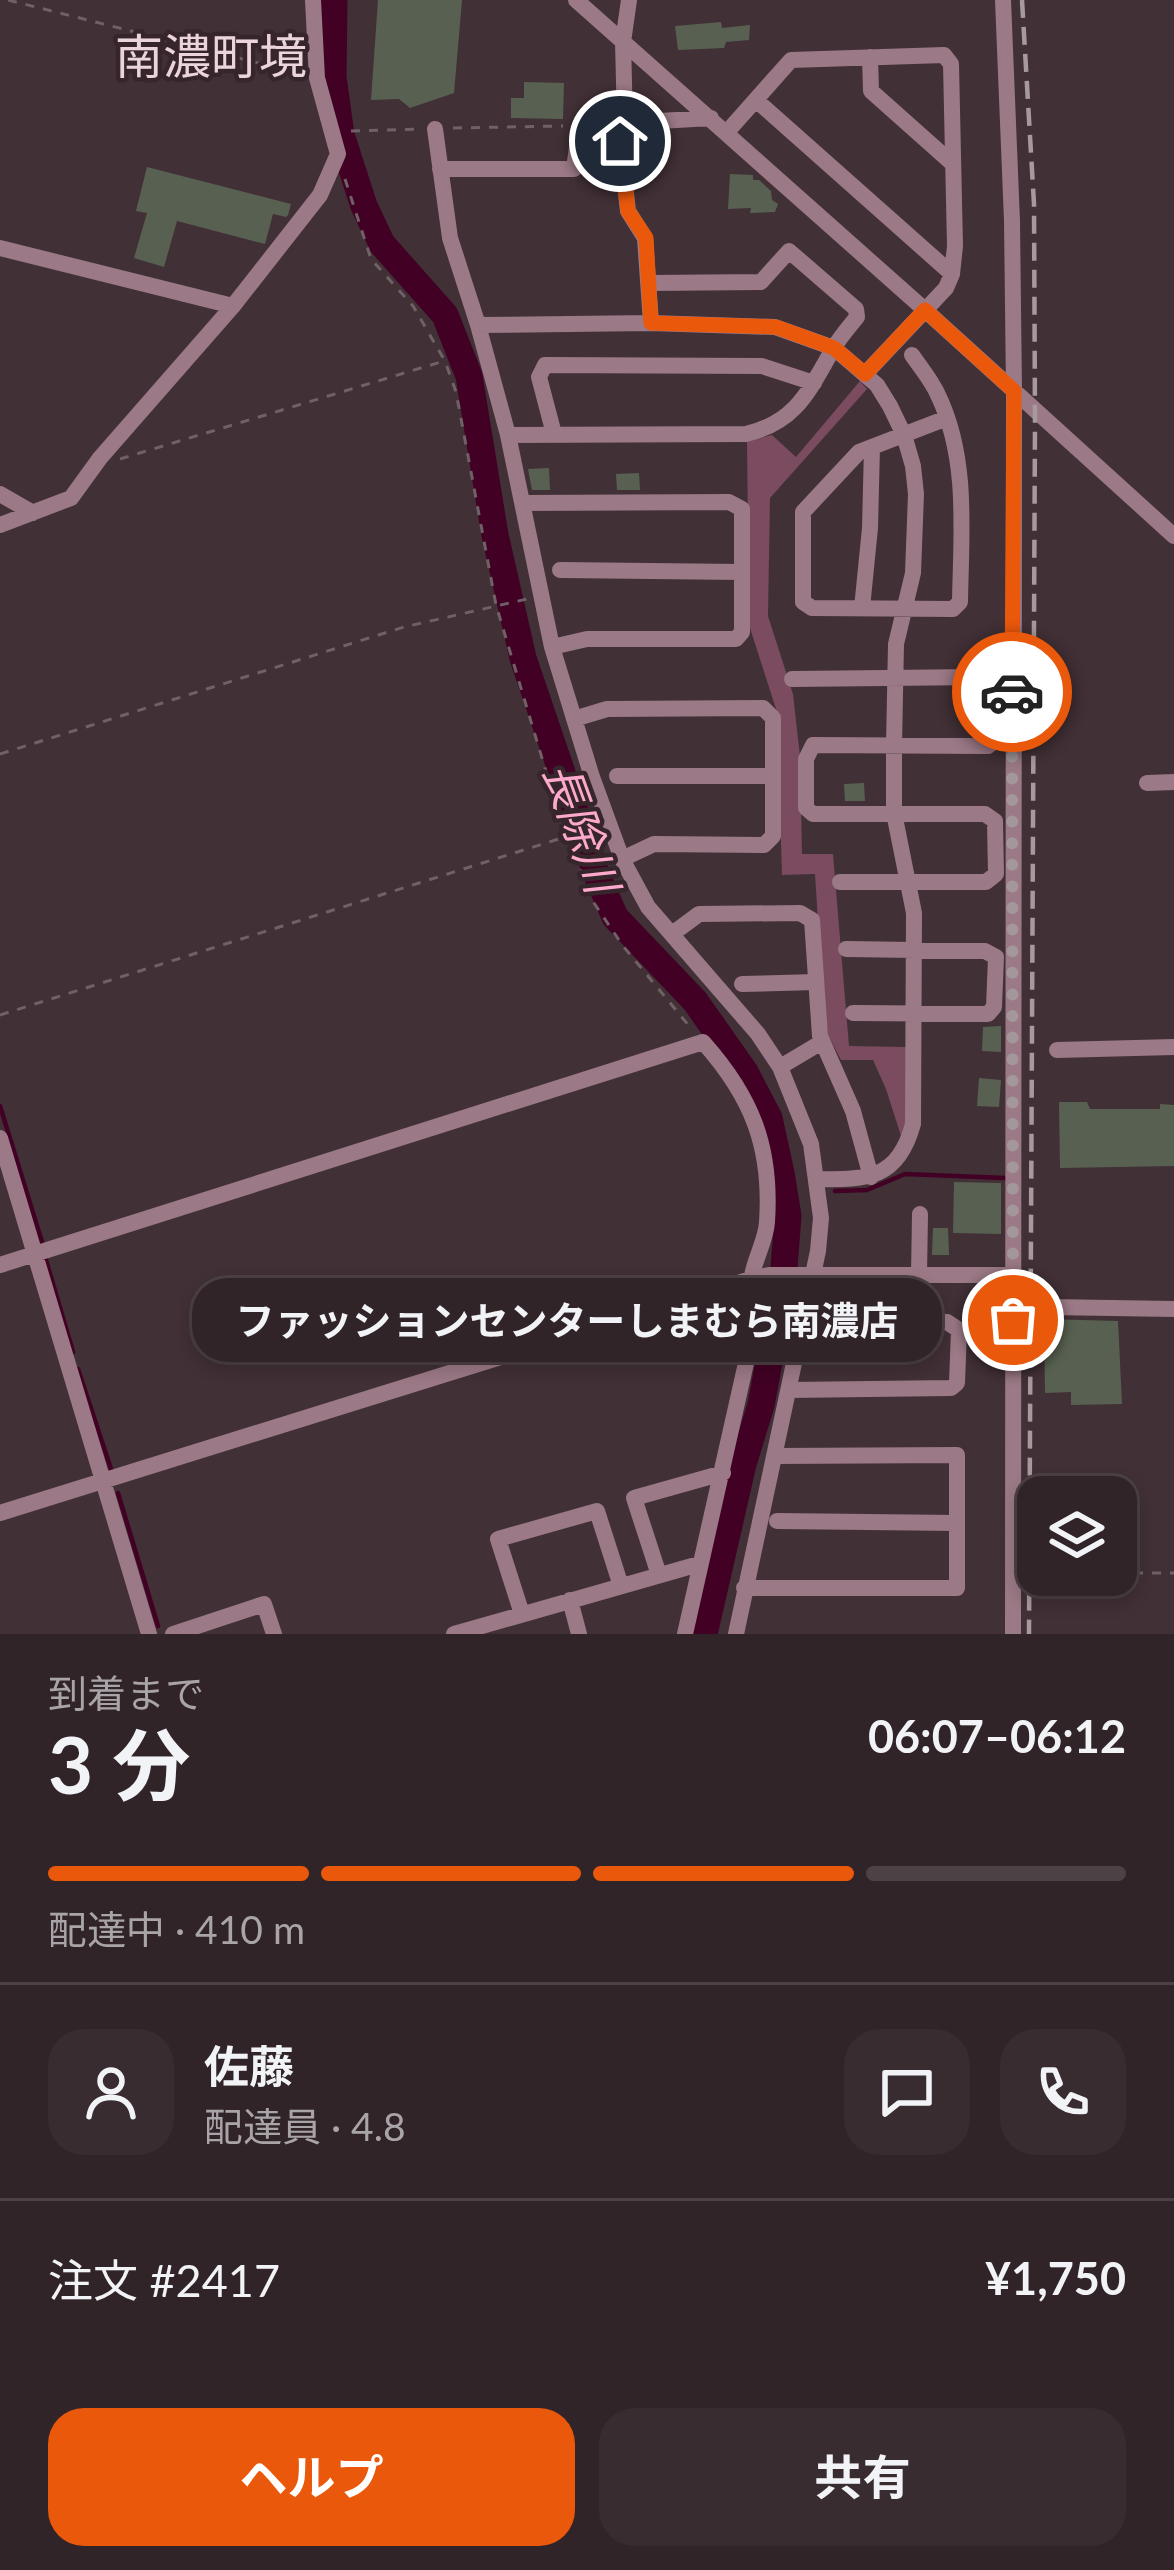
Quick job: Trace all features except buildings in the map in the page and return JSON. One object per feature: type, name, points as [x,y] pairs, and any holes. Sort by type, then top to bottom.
[{"type":"street","points":[[0,525],[71,498],[320,195],[338,154],[317,78],[313,0]]},
{"type":"street","points":[[576,0],[1174,536]]},
{"type":"street","points":[[629,0],[623,42],[625,124],[620,141],[628,211],[646,238],[651,323]]},
{"type":"street","points":[[1003,0],[1014,391],[1013,1634]]},
{"type":"street","points":[[727,133],[791,60],[944,55],[951,64],[952,274],[946,288],[865,374]]},
{"type":"street","points":[[870,57],[871,92],[953,164]]},
{"type":"street","points":[[756,100],[952,274]]},
{"type":"street","points":[[625,124],[711,118]]},
{"type":"street","points":[[440,169],[574,169],[580,125]]},
{"type":"street","points":[[435,128],[450,238],[508,435],[552,647],[622,859],[647,907],[758,1034],[780,1067],[811,1144],[821,1218],[807,1275],[804,1323],[736,1634]]},
{"type":"street","points":[[0,248],[233,306]]},
{"type":"street","points":[[508,435],[746,434],[766,429],[783,420],[814,383],[857,317],[856,309],[790,251],[761,282],[649,283]]},
{"type":"street","points":[[478,325],[776,327],[834,348],[865,374],[877,385],[904,435],[916,494],[913,573],[896,644],[894,746],[895,813],[914,913],[913,1124],[908,1143],[885,1171],[871,1177],[817,1179]]},
{"type":"street","points":[[912,356],[937,392],[947,418],[957,451],[960,602],[953,609],[905,609],[812,608],[803,602],[803,512],[859,452],[947,418]]},
{"type":"street","points":[[554,434],[538,377],[545,365],[762,366],[814,383]]},
{"type":"street","points":[[862,608],[872,447]]},
{"type":"street","points":[[0,494],[33,513]]},
{"type":"street","points":[[523,503],[729,502],[742,509],[742,632],[736,639],[587,639],[552,647]]},
{"type":"street","points":[[560,570],[741,572]]},
{"type":"street","points":[[792,679],[979,677],[994,683],[996,740],[988,746],[813,746],[806,759],[806,808],[813,814],[986,814],[995,821],[996,874],[986,882],[840,882]]},
{"type":"street","points":[[574,718],[608,709],[763,708],[773,718],[772,836],[764,845],[655,844],[622,859]]},
{"type":"street","points":[[617,776],[772,776]]},
{"type":"street","points":[[1147,783],[1174,782]]},
{"type":"street","points":[[672,934],[699,914],[800,913],[812,920],[822,1042],[853,1111],[871,1177]]},
{"type":"street","points":[[846,949],[985,951],[995,957],[994,1007],[988,1014],[853,1013]]},
{"type":"street","points":[[742,984],[816,982]]},
{"type":"street","points":[[0,1264],[703,1042],[732,1074],[754,1117],[766,1171],[767,1226],[755,1323],[685,1634]]},
{"type":"street","points":[[780,1067],[822,1042]]},
{"type":"street","points":[[1057,1050],[1174,1047]]},
{"type":"street","points":[[0,1138],[149,1634]]},
{"type":"street","points":[[919,1275],[920,1214]]},
{"type":"street","points":[[0,1514],[760,1278],[1013,1275]]},
{"type":"street","points":[[1048,1307],[1174,1309]]},
{"type":"street","points":[[789,1390],[950,1388],[957,1383],[959,1330],[947,1322],[804,1323]]},
{"type":"street","points":[[744,1588],[957,1588],[957,1455],[774,1456]]},
{"type":"street","points":[[659,1576],[634,1498],[723,1473]]},
{"type":"street","points":[[522,1614],[498,1539],[597,1511],[621,1586]]},
{"type":"street","points":[[777,1520],[957,1523]]},
{"type":"street","points":[[454,1634],[699,1564]]},
{"type":"street","points":[[570,1600],[579,1634]]},
{"type":"street","points":[[173,1634],[264,1604],[274,1634]]},
{"type":"path","points":[[8,0],[317,78]]},
{"type":"path","points":[[362,130],[580,125]]},
{"type":"path","points":[[338,154],[371,259],[413,306],[446,361],[496,605],[566,836],[594,903],[623,946],[703,1042]]},
{"type":"path","points":[[93,467],[446,361]]},
{"type":"path","points":[[0,754],[404,627],[535,598]]},
{"type":"path","points":[[0,1015],[566,836]]},
{"type":"path","points":[[1137,1573],[1174,1573]]},
{"type":"shaded area","points":[[860,381],[867,389],[770,498],[768,616],[793,694],[802,854],[833,854],[849,1046],[906,1047],[902,1139],[873,1060],[841,1060],[828,1035],[815,874],[782,875],[777,712],[749,625],[747,441],[772,435],[796,457]]},
{"type":"waterway","name":"長除川","points":[[334,0],[333,77],[341,135],[382,244],[445,315],[469,376],[495,535],[523,658],[596,873],[615,917],[695,1001],[745,1072],[769,1118],[788,1216],[782,1293],[761,1405],[704,1634]]},
{"type":"waterway","points":[[0,1106],[42,1242]]},
{"type":"waterway","points":[[835,1191],[867,1190],[905,1174],[1005,1178]]},
{"type":"waterway","points":[[784,1191],[794,1192]]},
{"type":"waterway","points":[[46,1260],[73,1352]]},
{"type":"waterway","points":[[78,1369],[112,1472]]},
{"type":"waterway","points":[[118,1493],[158,1626]]},
{"type":"railway","points":[[1022,0],[1034,204],[1035,422],[1029,1634]]},
{"type":"way so far","points":[[1012,692],[1013,1320]]},
{"type":"place","name":"ファッションセンターしまむら南濃店","points":[[1013,1320]]},
{"type":"district","name":"南濃町境","points":[[211,55]]},
{"type":"route","points":[[620,141],[628,211],[646,238],[651,323],[776,327],[834,348],[865,374],[925,310],[1014,391],[1012,692]]}]
